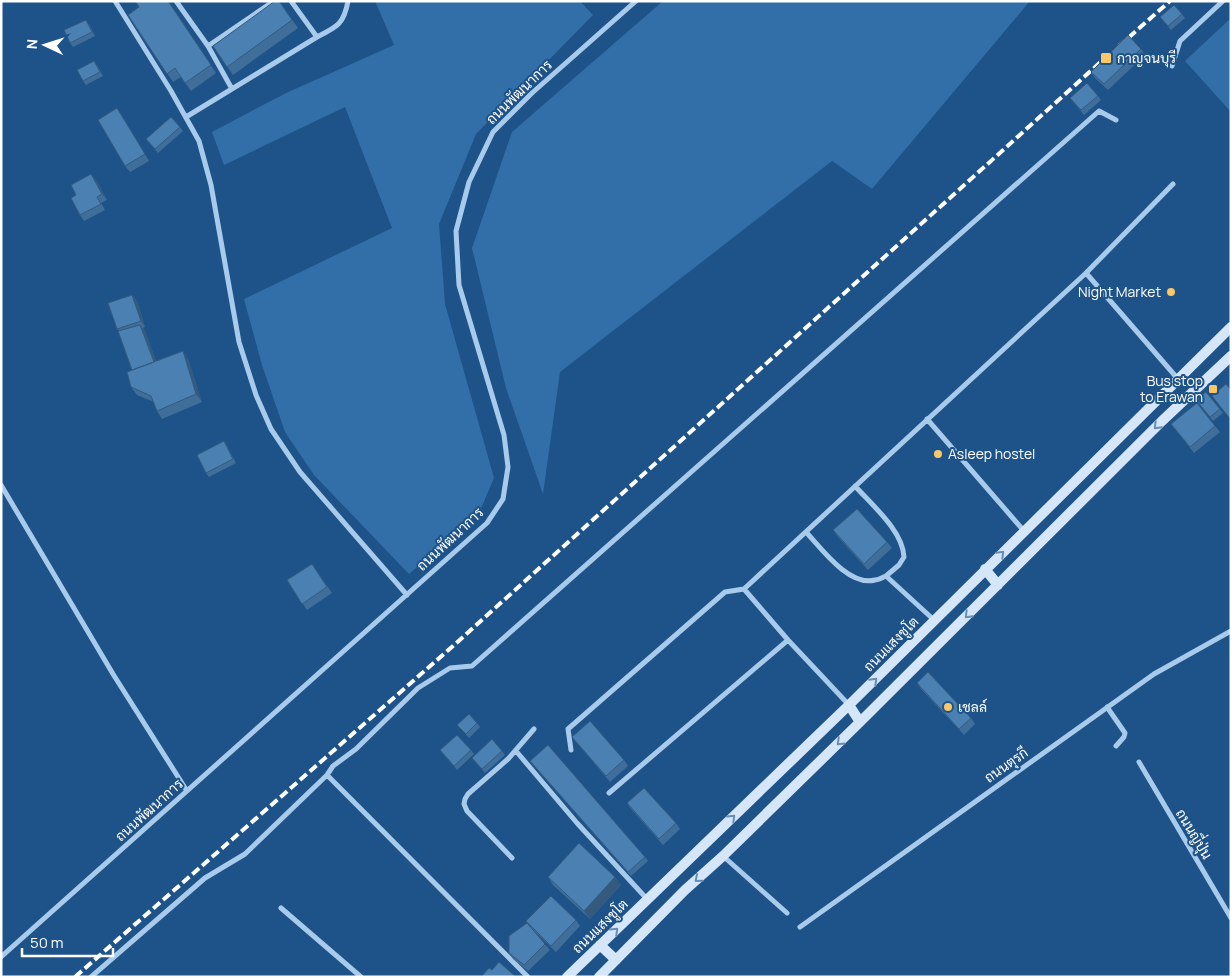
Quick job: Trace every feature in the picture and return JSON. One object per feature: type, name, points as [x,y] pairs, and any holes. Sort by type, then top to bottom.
[{"type":"main road","name":"ถนนแสงชูโต","points":[[567,977],[849,705],[1231,327]]},
{"type":"main road","points":[[599,977],[685,890],[723,856],[860,722],[1162,421],[1231,356]]},
{"type":"main road","points":[[985,569],[998,585]]},
{"type":"main road","points":[[849,705],[860,722]]},
{"type":"main road","points":[[600,945],[616,960]]},
{"type":"street","points":[[115,1],[199,141],[211,185],[240,342],[256,395],[271,429],[300,472],[407,594]]},
{"type":"street","points":[[176,1],[208,46],[232,89]]},
{"type":"street","points":[[208,46],[274,1]]},
{"type":"street","points":[[291,1],[317,37]]},
{"type":"street","points":[[186,117],[317,37],[339,26],[346,14],[348,1]]},
{"type":"street","name":"ถนนพัฒนาการ","points":[[1,957],[487,522],[503,499],[508,467],[504,435],[459,285],[456,231],[469,182],[493,132],[532,93],[636,1]]},
{"type":"street","points":[[1172,66],[1180,41],[1223,1]]},
{"type":"street","points":[[91,977],[204,878],[245,854],[327,775],[333,766],[356,749],[418,688],[450,668],[472,666],[1098,111],[1116,120]]},
{"type":"street","points":[[571,750],[568,729],[725,592],[744,589],[1086,273],[1173,184]]},
{"type":"street","points":[[1086,273],[1178,379]]},
{"type":"street","points":[[927,419],[1024,531]]},
{"type":"street","points":[[1,485],[114,674],[187,791]]},
{"type":"street","points":[[806,532],[841,569],[854,577],[866,581],[874,581],[886,576],[898,565],[904,557],[902,542],[891,526],[855,486]]},
{"type":"street","points":[[886,576],[934,620]]},
{"type":"street","points":[[744,589],[788,640],[849,705]]},
{"type":"street","name":"ถนนตุรกี","points":[[800,927],[1154,674],[1231,631]]},
{"type":"street","points":[[610,793],[788,640]]},
{"type":"street","points":[[1108,707],[1125,733],[1116,746]]},
{"type":"street","points":[[512,858],[467,811],[464,804],[468,794],[508,759],[534,729]]},
{"type":"street","points":[[516,751],[577,824],[648,900]]},
{"type":"street","name":"ถนนญี่ปุ่น","points":[[1139,762],[1231,918]]},
{"type":"street","points":[[327,775],[528,977]]},
{"type":"street","points":[[723,856],[787,913]]},
{"type":"street","points":[[281,908],[361,977]]},
{"type":"shaded area","points":[[375,1],[580,1],[593,15],[476,134],[439,224],[445,304],[494,478],[480,511],[409,574],[314,475],[285,432],[262,365],[244,299],[392,228],[345,107],[224,165],[212,132],[286,93],[394,45]]},
{"type":"shaded area","points":[[663,1],[1030,1],[872,189],[832,161],[560,372],[543,494],[506,388],[472,248],[512,132]]},
{"type":"shaded area","points":[[1231,18],[1231,112],[1185,61]]},
{"type":"building","points":[[135,1],[168,1],[211,65],[185,83],[175,68],[167,74],[128,15],[139,7]]},
{"type":"building","points":[[275,1],[279,1],[292,20],[227,67],[213,46]]},
{"type":"building","points":[[1174,5],[1182,14],[1168,26],[1160,17]]},
{"type":"building","points":[[86,20],[92,32],[70,43],[64,30]]},
{"type":"building","points":[[1128,35],[1141,49],[1104,84],[1091,72]]},
{"type":"building","points":[[94,61],[100,72],[83,81],[77,70]]},
{"type":"building","points":[[1087,83],[1098,96],[1081,110],[1070,98]]},
{"type":"building","points":[[117,108],[145,154],[125,166],[98,120]]},
{"type":"building","points":[[171,117],[180,127],[155,149],[146,139]]},
{"type":"building","points":[[91,174],[102,194],[97,197],[101,204],[80,215],[71,198],[76,195],[71,185]]},
{"type":"building","points":[[132,295],[141,321],[117,329],[108,303]]},
{"type":"building","points":[[140,325],[154,362],[132,370],[118,331]]},
{"type":"building","points":[[183,351],[196,394],[157,411],[151,396],[131,387],[127,372]]},
{"type":"building","points":[[1226,384],[1231,390],[1231,420],[1212,396]]},
{"type":"building","points":[[1206,392],[1220,409],[1210,417],[1196,400]]},
{"type":"building","points":[[1197,403],[1215,426],[1190,447],[1171,424]]},
{"type":"building","points":[[224,441],[233,459],[206,473],[197,455]]},
{"type":"building","points":[[857,509],[887,542],[864,564],[833,530]]},
{"type":"building","points":[[312,564],[327,587],[302,604],[287,580]]},
{"type":"building","name":"เชลล์","points":[[928,672],[971,718],[959,729],[917,683]]},
{"type":"building","points":[[469,714],[477,723],[466,734],[457,725]]},
{"type":"building","points":[[590,721],[624,760],[606,776],[572,737]]},
{"type":"building","points":[[457,735],[471,750],[454,766],[440,750]]},
{"type":"building","points":[[492,739],[502,751],[482,769],[472,758]]},
{"type":"building","points":[[548,745],[645,857],[628,872],[530,761]]},
{"type":"building","points":[[644,788],[676,823],[659,839],[627,803]]},
{"type":"building","points":[[579,843],[615,877],[584,911],[548,877]]},
{"type":"building","points":[[551,896],[576,920],[551,946],[526,921]]},
{"type":"building","points":[[527,923],[545,944],[524,965],[509,953],[509,936]]},
{"type":"building","points":[[499,962],[516,977],[481,977],[489,968],[492,970]]},
{"type":"railway","points":[[1119,46],[1170,1]]},
{"type":"railway","points":[[75,977],[453,646],[1104,59]]},
{"type":"place","name":"กาญจนบุรี","points":[[1106,58]]},
{"type":"place","name":"Night Market","points":[[1171,292]]},
{"type":"place","name":"Bus stop to Erawan","points":[[1213,389]]},
{"type":"place","name":"Asleep hostel","points":[[938,454]]},
{"type":"place","name":"เชลล์","points":[[948,707]]}]
